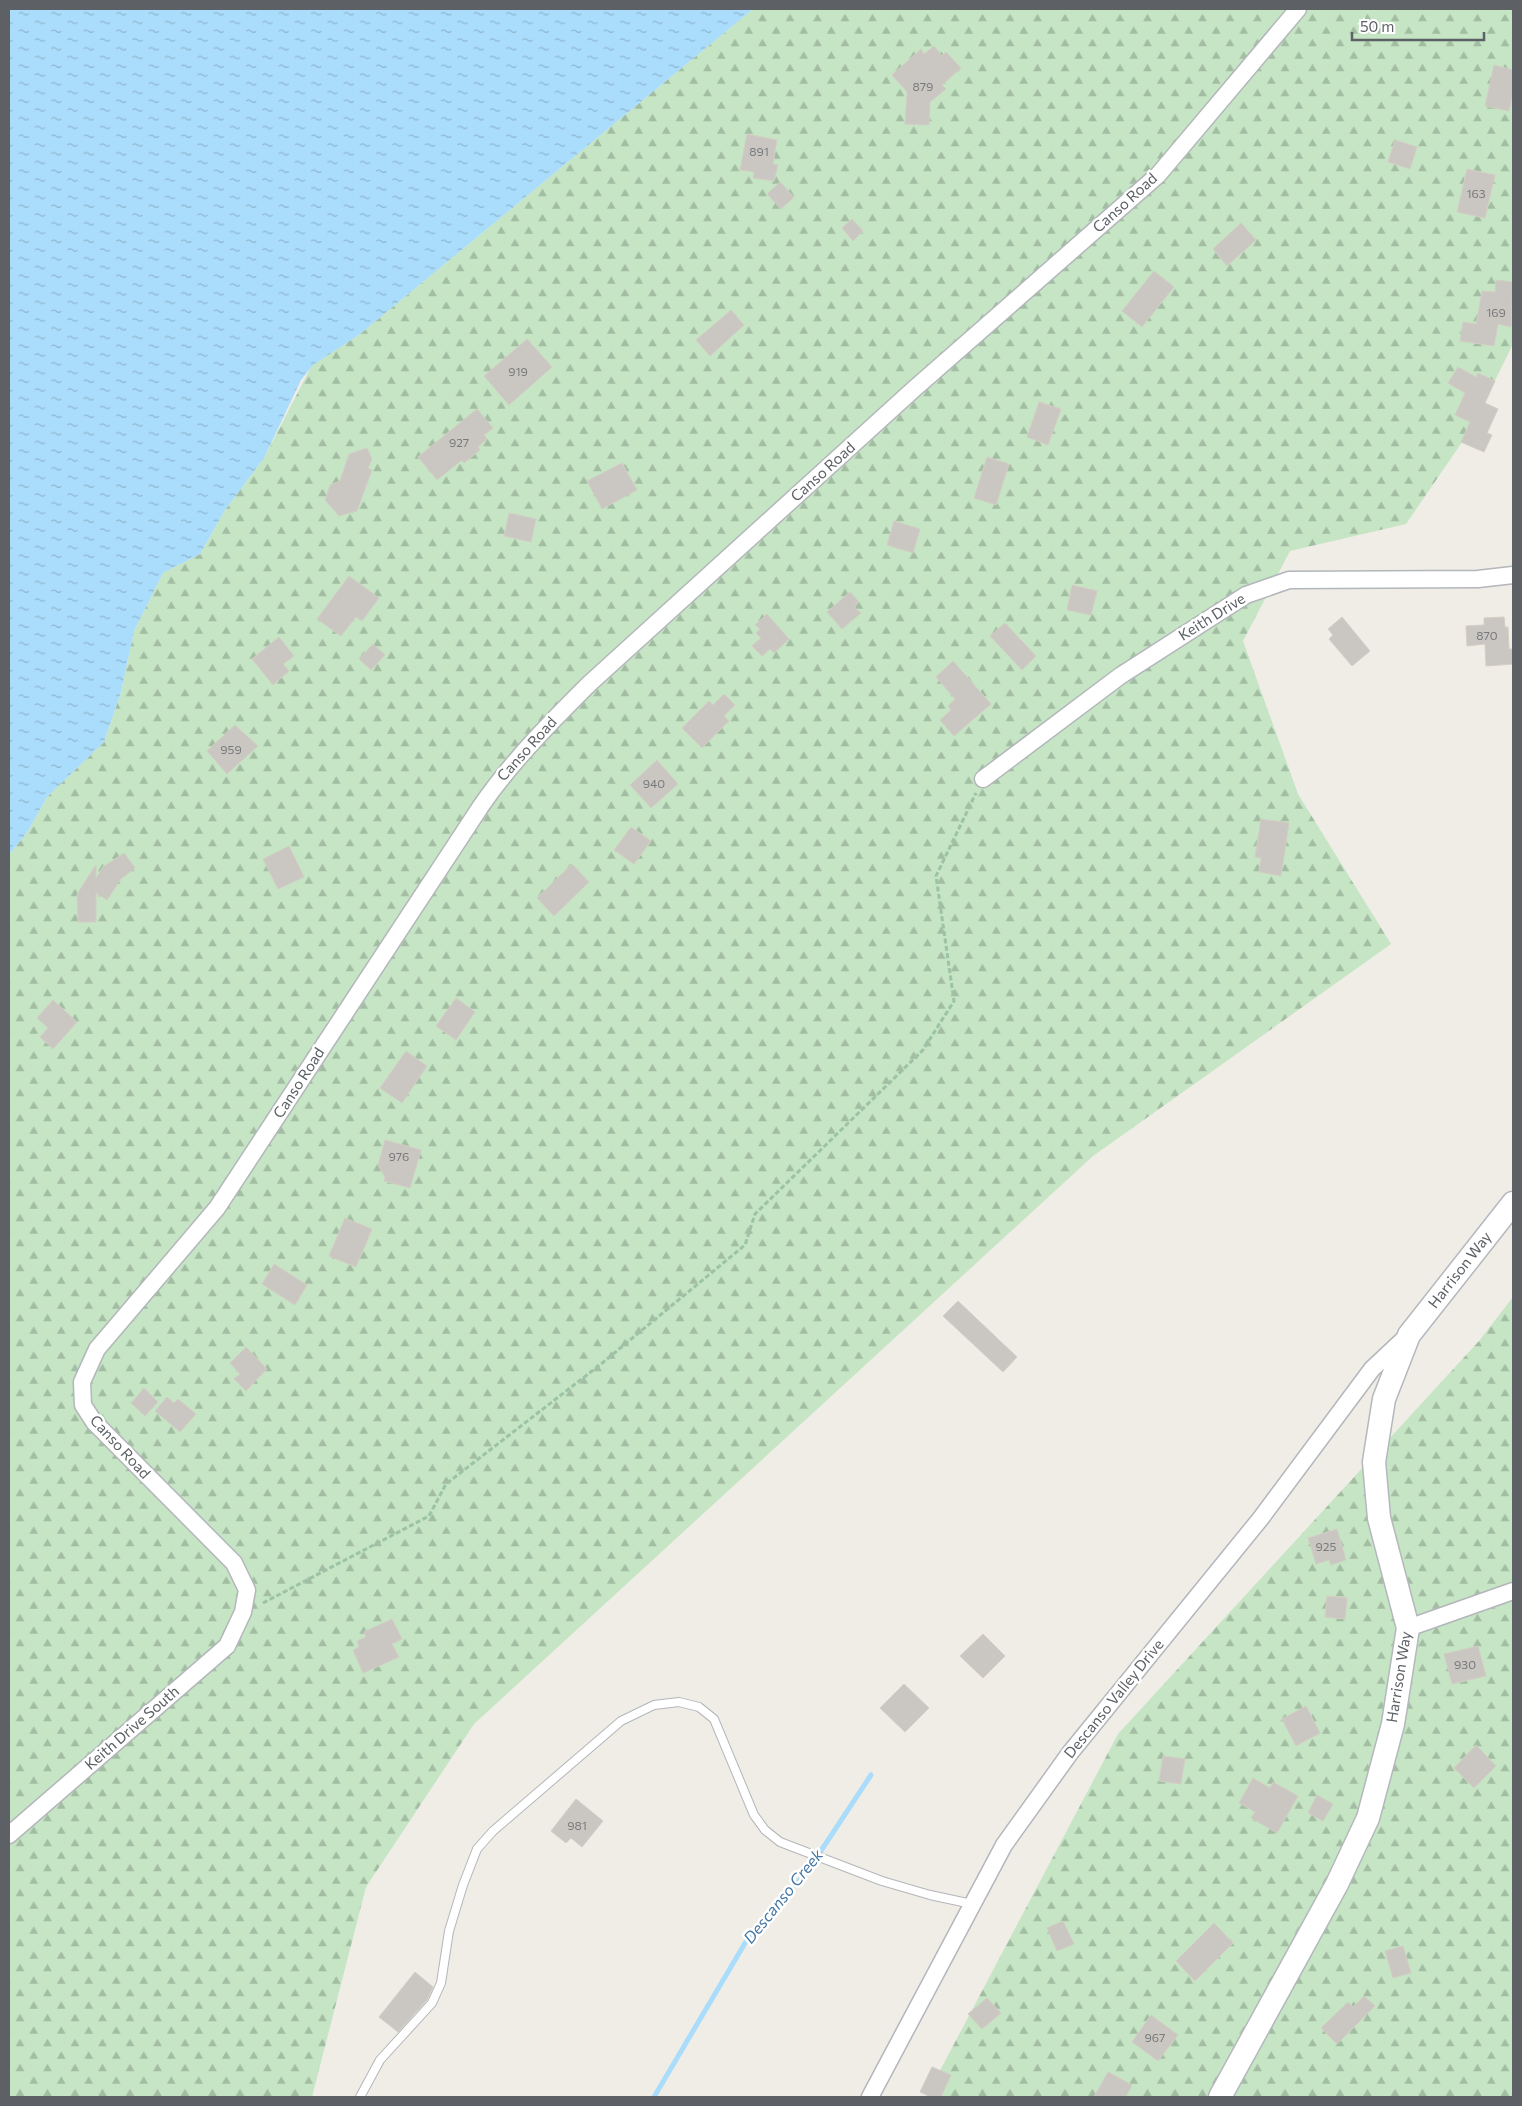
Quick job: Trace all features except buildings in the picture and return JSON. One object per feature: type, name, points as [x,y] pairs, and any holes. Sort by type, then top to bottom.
[{"type":"street","name":"Canso Road","points":[[244,1612],[247,1590],[234,1563],[94,1422],[83,1405],[82,1382],[97,1349],[217,1208],[365,980],[491,791],[538,735],[589,684],[907,396],[1158,175],[1298,9]]},
{"type":"street","name":"Keith Drive","points":[[983,779],[1120,676],[1246,595],[1289,580],[1478,578],[1513,575]]},
{"type":"street","name":"Harrison Way","points":[[1220,2097],[1337,1884],[1368,1818],[1393,1724],[1408,1628],[1379,1518],[1374,1462],[1384,1399],[1409,1335],[1513,1203]]},
{"type":"street","name":"Descanso Valley Drive","points":[[870,2097],[1004,1845],[1070,1753],[1262,1518],[1372,1369],[1409,1335]]},
{"type":"street","points":[[1408,1628],[1513,1591]]},
{"type":"street","name":"Keith Drive South","points":[[9,1836],[227,1646],[244,1612]]},
{"type":"lane","points":[[360,2097],[380,2060],[432,2003],[441,1983],[449,1931],[477,1849],[493,1830],[621,1721],[654,1705],[679,1702],[699,1707],[714,1719],[754,1815],[765,1830],[780,1842],[882,1881],[930,1895],[972,1904]]},
{"type":"path","points":[[263,1602],[429,1516],[446,1484],[602,1364],[745,1245],[755,1214],[923,1050],[954,1001],[936,876],[983,779]]},
{"type":"green space","points":[[753,9],[1513,9],[1513,344],[1471,429],[1406,524],[1290,551],[1243,641],[1298,794],[1391,944],[1093,1156],[474,1724],[366,1887],[312,2097],[9,2097],[9,855],[28,831],[47,797],[104,742],[121,692],[134,631],[163,573],[200,554],[225,510],[264,458],[312,365],[360,334]]},
{"type":"green space","points":[[1513,1297],[1513,2097],[926,2097],[1118,1734],[1479,1341]]},
{"type":"water","points":[[9,9],[753,9],[360,334],[313,365],[301,380],[264,458],[225,510],[200,554],[163,573],[134,631],[121,692],[104,742],[47,797],[28,831],[9,855]]},
{"type":"waterway","name":"Descanso Creek","points":[[654,2097],[751,1933],[807,1872],[871,1775]]}]
